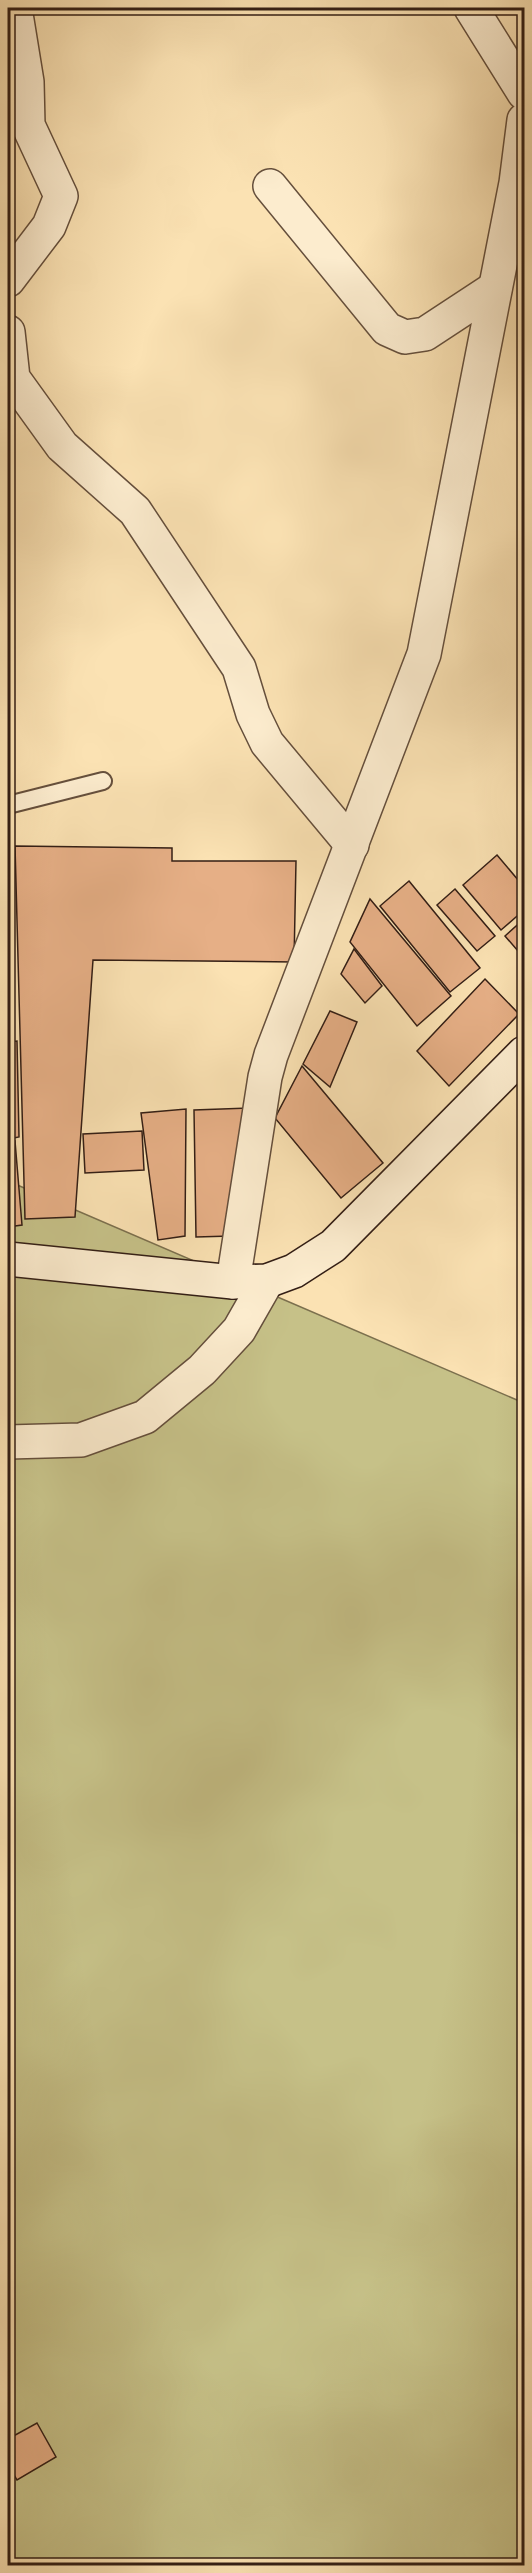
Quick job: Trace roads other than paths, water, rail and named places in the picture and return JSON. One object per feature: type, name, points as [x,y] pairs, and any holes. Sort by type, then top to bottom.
[{"type":"street","points":[[8,280],[49,226],[61,196],[48,162],[28,125],[27,82],[15,8]]},
{"type":"street","points":[[471,8],[525,93]]},
{"type":"street","points":[[233,1282],[265,1077],[279,1031],[424,654],[516,183],[525,120]]},
{"type":"street","points":[[270,186],[387,329],[405,337],[425,334],[495,288]]},
{"type":"street","points":[[8,332],[13,378],[62,446],[135,511],[239,668],[253,714],[267,743],[352,845]]},
{"type":"street","points":[[8,1259],[233,1282],[267,1281],[294,1271],[333,1246],[525,1053]]},
{"type":"street","points":[[8,1442],[81,1440],[145,1417],[202,1370],[239,1330],[267,1281]]},
{"type":"lane","points":[[8,805],[103,781]]}]
